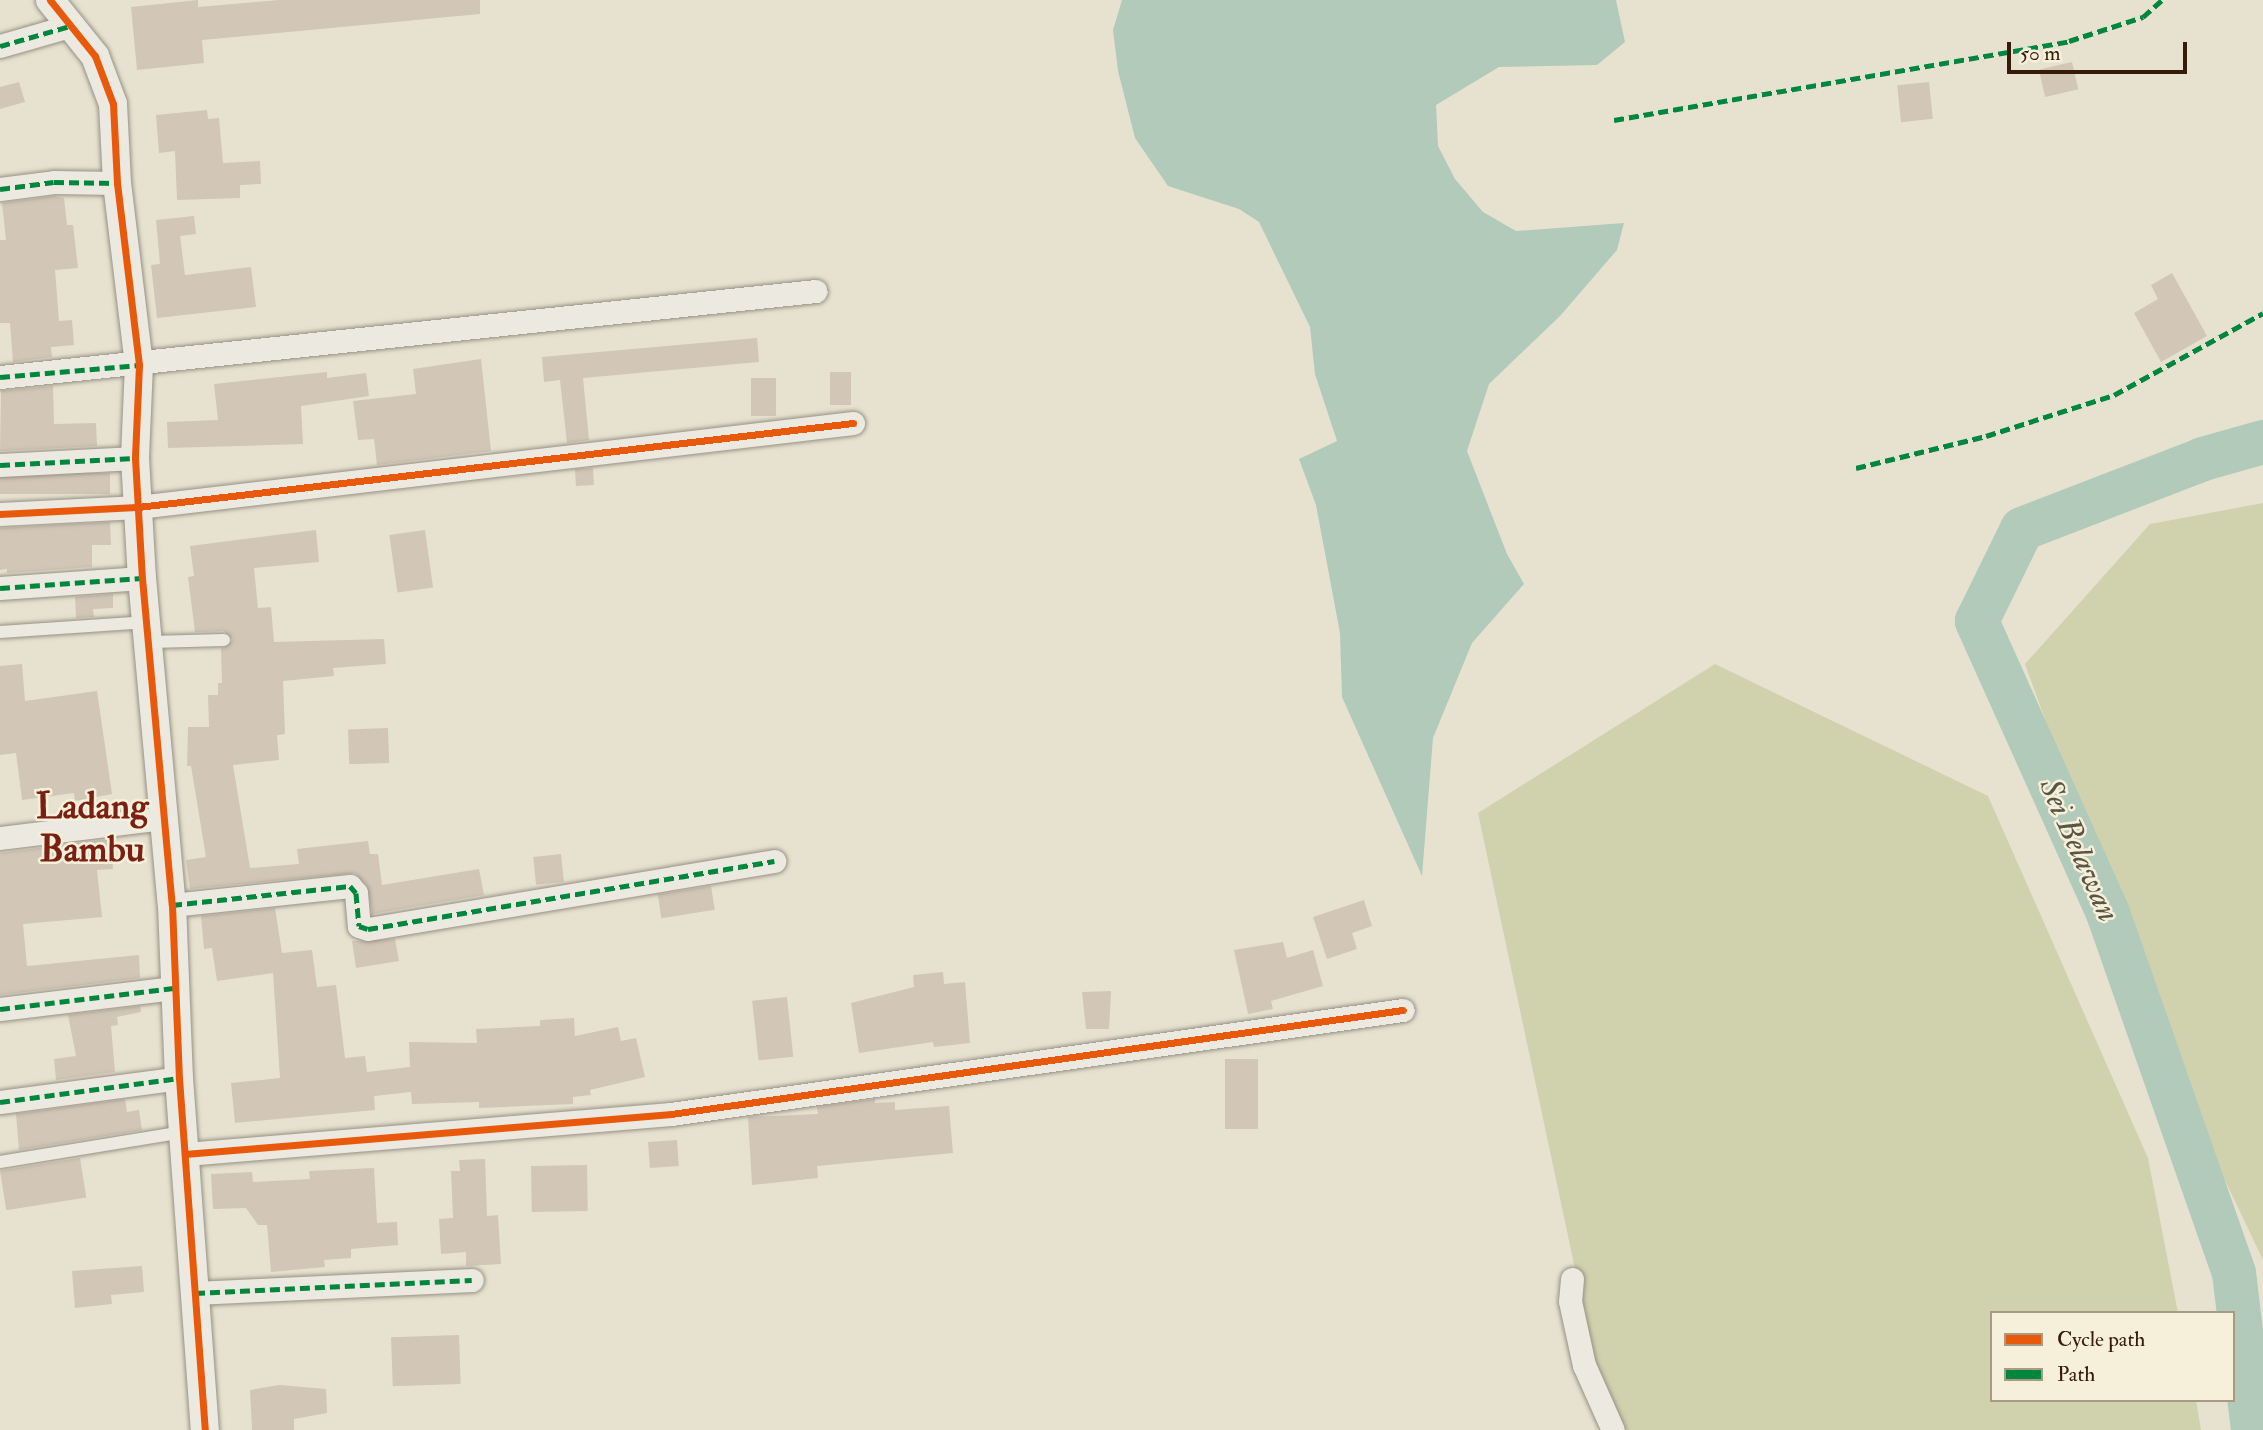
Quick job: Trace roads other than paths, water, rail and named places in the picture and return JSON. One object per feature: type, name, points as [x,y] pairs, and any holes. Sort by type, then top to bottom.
[{"type":"street","points":[[52,0],[95,56],[113,104],[117,183],[139,365],[135,458],[142,578],[150,631],[162,818],[172,905],[179,1078],[205,1430]]},
{"type":"street","points":[[0,46],[73,25]]},
{"type":"street","points":[[0,189],[54,182],[117,183]]},
{"type":"street","points":[[0,377],[139,365],[815,291]]},
{"type":"street","points":[[0,514],[138,507],[853,423]]},
{"type":"street","points":[[0,465],[135,458]]},
{"type":"street","points":[[0,588],[142,578]]},
{"type":"street","points":[[0,838],[162,818]]},
{"type":"street","points":[[172,905],[349,887],[356,893],[359,926],[368,929],[774,861]]},
{"type":"street","points":[[0,1009],[174,988]]},
{"type":"street","points":[[185,1143],[671,1114],[1403,1010]]},
{"type":"street","points":[[0,1102],[179,1078]]},
{"type":"street","points":[[1572,1279],[1570,1301],[1584,1365],[1613,1430]]},
{"type":"street","points":[[195,1293],[472,1280]]},
{"type":"lane","points":[[0,632],[150,631],[224,640]]},
{"type":"lane","points":[[0,1162],[185,1143]]},
{"type":"waterway","name":"Sei Belawan","points":[[2253,1430],[2234,1273],[2108,913],[1977,621],[2022,529],[2203,459],[2263,442]]},
{"type":"district","name":"Ladang Bambu","points":[[92,830]]}]
